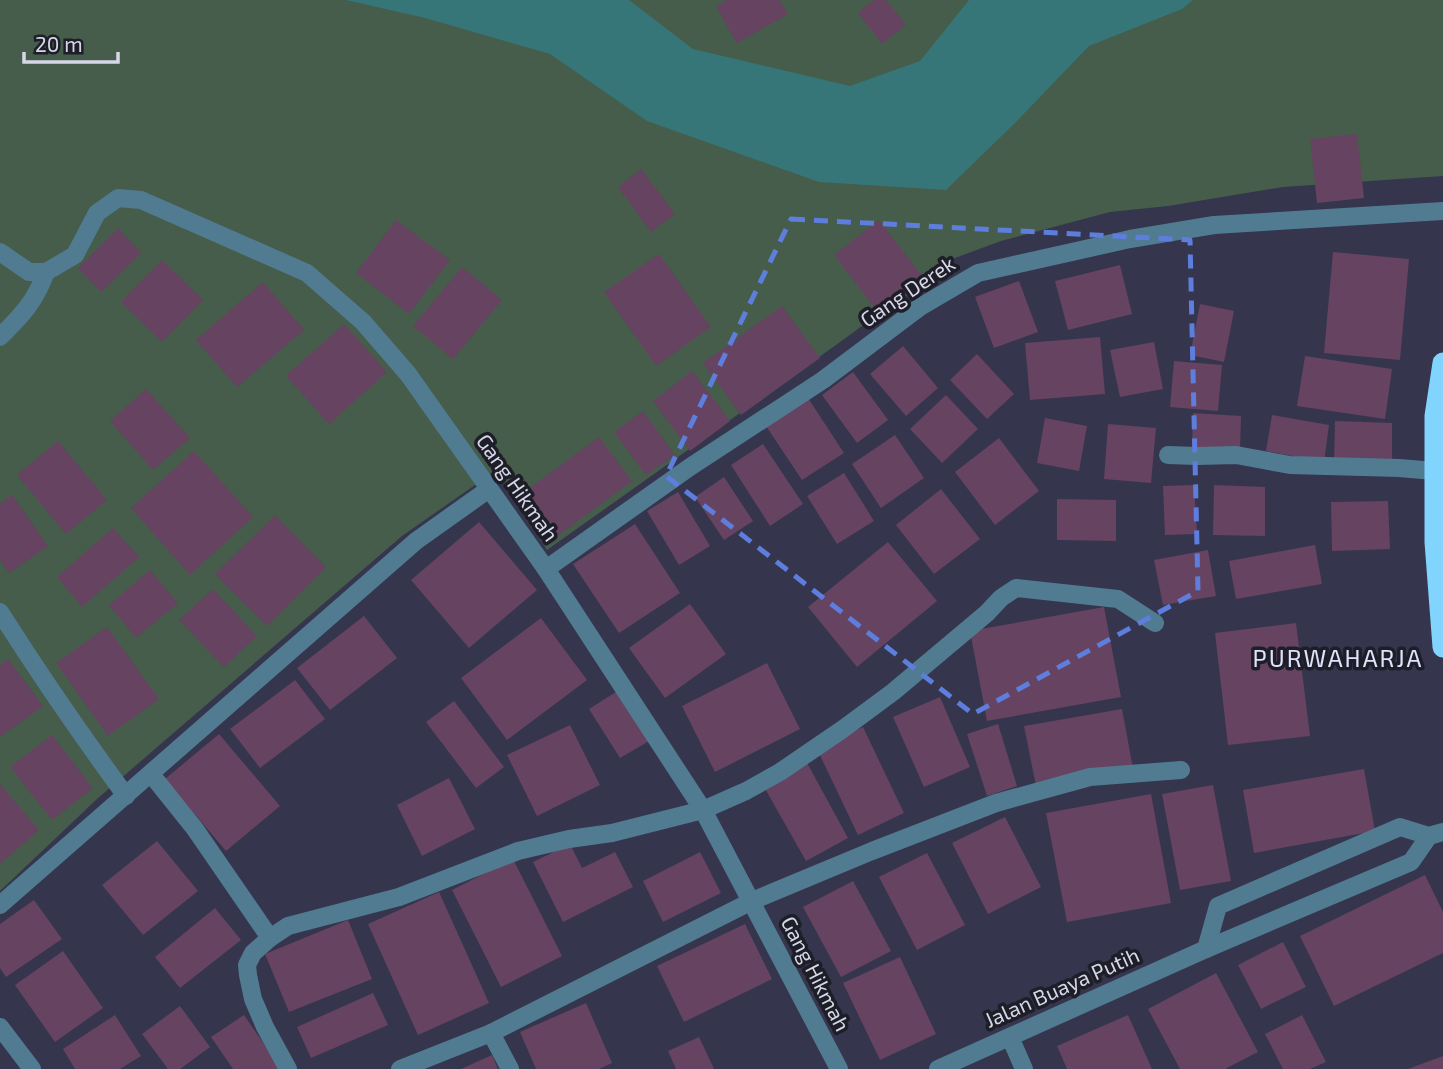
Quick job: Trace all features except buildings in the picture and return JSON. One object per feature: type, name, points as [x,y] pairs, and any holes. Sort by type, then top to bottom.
[{"type":"highway","points":[[1443,363],[1435,416],[1435,542],[1443,647]]},
{"type":"street","name":"Gang Hikmah","points":[[46,272],[75,255],[97,213],[118,198],[141,200],[307,274],[363,322],[408,374],[546,569],[703,810],[839,1069]]},
{"type":"street","name":"Gang Derek","points":[[546,569],[690,467],[823,380],[920,307],[978,272],[1130,239],[1214,225],[1443,211]]},
{"type":"street","points":[[0,252],[29,272],[46,272],[27,310],[0,337]]},
{"type":"street","points":[[1168,455],[1236,455],[1290,466],[1435,471]]},
{"type":"street","points":[[0,905],[416,541],[489,489]]},
{"type":"street","points":[[288,1069],[253,999],[247,965],[253,953],[288,926],[399,897],[517,851],[569,839],[612,833],[703,810],[746,791],[780,772],[893,692],[1016,588],[1118,599],[1155,622]]},
{"type":"street","points":[[0,612],[39,674],[126,796]]},
{"type":"street","points":[[400,1069],[491,1033],[752,901],[996,803],[1090,777],[1181,770]]},
{"type":"street","points":[[151,774],[195,829],[270,938]]},
{"type":"street","name":"Jalan Buaya Putih","points":[[1206,949],[1218,905],[1400,827],[1436,834]]},
{"type":"street","name":"Jalan Buaya Putih","points":[[937,1069],[1410,862],[1436,834]]},
{"type":"street","points":[[0,1027],[32,1069]]},
{"type":"street","points":[[491,1033],[510,1069]]},
{"type":"street","points":[[1010,1037],[1024,1069]]},
{"type":"highlighted area","points":[[791,219],[1190,240],[1198,591],[973,714],[666,476]]},
{"type":"shaded area","points":[[0,0],[1443,0],[1443,176],[1283,187],[1168,206],[1110,212],[1001,241],[955,258],[547,550],[495,471],[402,536],[97,799],[0,891]]},
{"type":"shaded area","points":[[346,0],[629,0],[693,49],[850,86],[920,61],[969,0],[1193,0],[1182,9],[1089,46],[946,190],[819,182],[647,121],[550,54],[425,18]]},
{"type":"district","name":"PURWAHARJA","points":[[1338,659]]}]
